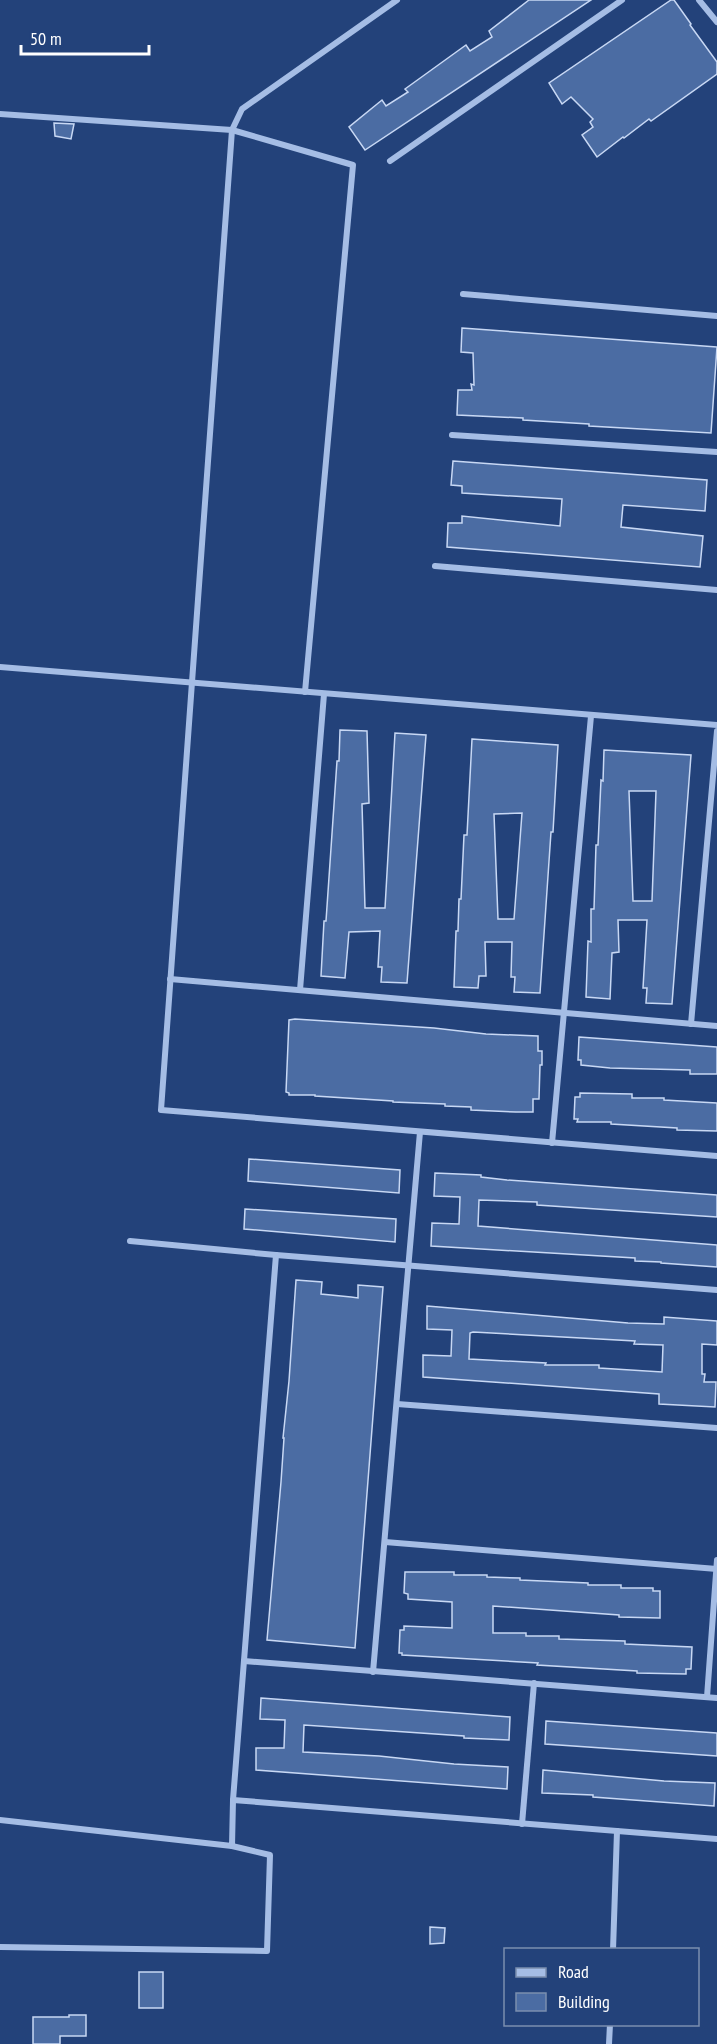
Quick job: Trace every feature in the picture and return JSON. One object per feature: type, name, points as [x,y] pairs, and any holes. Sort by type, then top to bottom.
[{"type":"street","points":[[397,0],[242,109],[232,130],[161,1110],[717,1156]]},
{"type":"street","points":[[390,161],[622,0]]},
{"type":"street","points":[[699,0],[717,22]]},
{"type":"street","points":[[0,114],[232,130],[353,165],[305,692]]},
{"type":"street","points":[[463,294],[717,316]]},
{"type":"street","points":[[452,435],[717,452]]},
{"type":"street","points":[[435,566],[717,590]]},
{"type":"street","points":[[0,667],[717,725]]},
{"type":"street","points":[[300,990],[324,693]]},
{"type":"street","points":[[552,1143],[591,716]]},
{"type":"street","points":[[691,1024],[717,731]]},
{"type":"street","points":[[171,979],[717,1026]]},
{"type":"street","points":[[373,1672],[420,1132]]},
{"type":"street","points":[[130,1241],[276,1255],[717,1290]]},
{"type":"street","points":[[232,1846],[233,1800],[276,1255]]},
{"type":"street","points":[[397,1404],[717,1428]]},
{"type":"street","points":[[385,1542],[717,1569]]},
{"type":"street","points":[[707,1697],[717,1560]]},
{"type":"street","points":[[244,1661],[717,1698]]},
{"type":"street","points":[[522,1824],[534,1683]]},
{"type":"street","points":[[233,1800],[717,1839]]},
{"type":"street","points":[[0,1820],[232,1846],[270,1855],[267,1951],[0,1947]]},
{"type":"street","points":[[613,1948],[617,1831]]},
{"type":"street","points":[[609,2044],[610,2026]]},
{"type":"building","points":[[529,0],[591,0],[365,150],[349,127],[382,100],[386,106],[408,92],[405,89],[466,45],[470,51],[492,37],[489,31]]},
{"type":"building","points":[[674,0],[717,62],[717,74],[597,157],[582,135],[593,127],[590,122],[593,119],[571,97],[562,104],[549,83]]},
{"type":"building","points":[[54,123],[74,124],[71,139],[55,136]]},
{"type":"building","points":[[462,328],[717,347],[711,433],[457,415],[458,390],[472,390],[471,384],[474,385],[473,353],[461,352]]},
{"type":"building","points":[[453,461],[707,480],[705,511],[623,505],[621,527],[703,536],[700,567],[447,547],[448,523],[462,523],[462,516],[560,526],[562,499],[462,493],[462,486],[451,485]]},
{"type":"building","points":[[340,730],[367,731],[369,803],[362,804],[365,908],[385,908],[395,733],[426,735],[407,983],[381,982],[382,967],[378,967],[380,931],[349,932],[345,978],[321,976]]},
{"type":"building","points":[[472,739],[558,745],[540,993],[514,992],[515,977],[511,977],[512,942],[485,942],[486,976],[479,976],[478,988],[454,987],[464,835],[467,835]],"holes":[[[522,813],[514,919],[498,919],[494,814]]]},
{"type":"building","points":[[604,750],[691,755],[672,1004],[646,1003],[647,988],[643,988],[647,920],[618,920],[619,952],[612,953],[610,999],[586,997],[588,941],[591,942],[591,909],[594,909],[596,845],[598,845],[601,780],[603,781]],"holes":[[[629,791],[656,791],[652,901],[633,901]]]},
{"type":"building","points":[[289,1020],[538,1036],[538,1051],[542,1051],[539,1099],[533,1099],[533,1112],[516,1112],[471,1110],[471,1107],[445,1106],[445,1104],[289,1095],[286,1092]]},
{"type":"building","points":[[579,1037],[717,1047],[717,1074],[690,1074],[690,1070],[581,1065],[581,1060],[578,1060]]},
{"type":"building","points":[[580,1093],[632,1094],[632,1098],[664,1098],[664,1100],[717,1103],[717,1131],[677,1130],[677,1128],[611,1124],[611,1122],[577,1122],[578,1119],[574,1119],[575,1097],[580,1097]]},
{"type":"building","points":[[249,1159],[400,1170],[399,1193],[248,1181]]},
{"type":"building","points":[[435,1173],[717,1195],[717,1217],[537,1205],[537,1202],[479,1200],[478,1226],[717,1245],[717,1267],[635,1261],[635,1258],[431,1246],[432,1223],[459,1224],[460,1197],[434,1196]]},
{"type":"building","points":[[245,1209],[396,1219],[395,1242],[244,1229]]},
{"type":"building","points":[[296,1280],[322,1282],[321,1294],[358,1298],[358,1285],[383,1287],[355,1648],[267,1640]]},
{"type":"building","points":[[427,1306],[628,1323],[664,1324],[664,1317],[717,1321],[717,1345],[702,1344],[702,1374],[705,1374],[704,1382],[716,1382],[715,1407],[659,1404],[659,1394],[423,1377],[423,1355],[451,1356],[452,1330],[427,1329]],"holes":[[[473,1332],[635,1341],[634,1344],[663,1345],[662,1372],[599,1368],[599,1365],[545,1365],[546,1363],[469,1359],[470,1333]]]},
{"type":"building","points":[[405,1572],[454,1572],[454,1575],[487,1575],[487,1577],[520,1578],[520,1580],[621,1585],[621,1588],[653,1588],[653,1591],[660,1591],[660,1618],[619,1617],[619,1615],[493,1606],[493,1633],[526,1633],[526,1636],[559,1636],[559,1639],[625,1641],[625,1644],[692,1647],[691,1669],[686,1669],[686,1674],[637,1673],[637,1671],[537,1665],[538,1663],[402,1655],[399,1653],[400,1630],[404,1630],[404,1626],[452,1628],[452,1602],[408,1599],[408,1594],[404,1593]]},
{"type":"building","points":[[261,1698],[510,1717],[509,1740],[304,1725],[303,1752],[508,1767],[507,1789],[256,1770],[256,1748],[284,1748],[285,1720],[260,1719]]},
{"type":"building","points":[[546,1721],[717,1733],[717,1756],[545,1744]]},
{"type":"building","points":[[543,1770],[664,1781],[715,1783],[714,1806],[593,1797],[593,1795],[542,1793]]},
{"type":"building","points":[[430,1927],[445,1928],[444,1943],[430,1944]]},
{"type":"building","points":[[139,1972],[163,1972],[163,2008],[139,2008]]},
{"type":"building","points":[[69,2015],[86,2015],[86,2036],[60,2036],[60,2044],[33,2044],[33,2017],[69,2017]]}]
